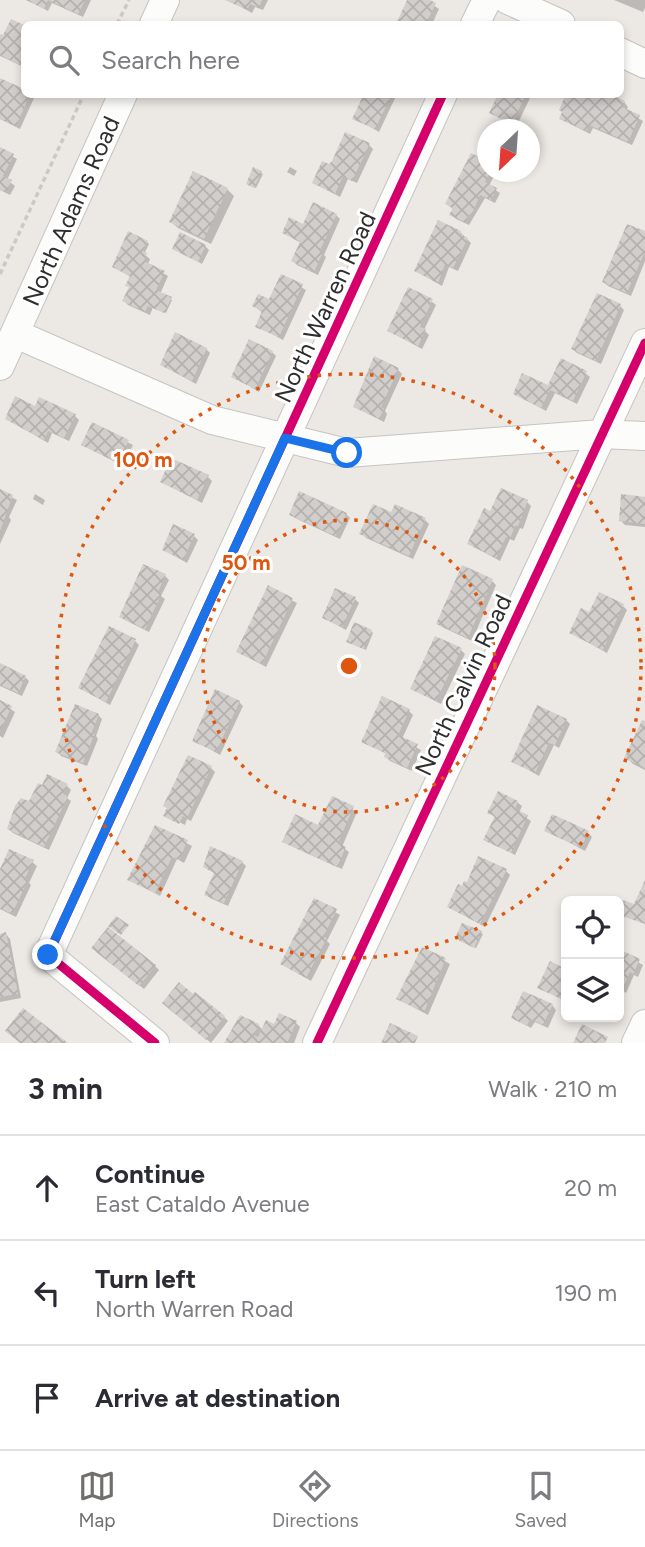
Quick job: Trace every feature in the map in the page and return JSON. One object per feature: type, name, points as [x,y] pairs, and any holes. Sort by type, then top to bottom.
[{"type":"street","points":[[155,21],[165,0]]},
{"type":"street","points":[[476,21],[486,0]]},
{"type":"street","points":[[508,0],[554,21]]},
{"type":"street","points":[[624,54],[645,64]]},
{"type":"street","name":"North Adams Road","points":[[0,366],[121,98]]},
{"type":"street","name":"North Warren Road","points":[[155,1043],[48,955],[441,98]]},
{"type":"street","points":[[16,334],[212,421],[347,453],[601,434],[645,436]]},
{"type":"street","name":"North Calvin Road","points":[[317,1043],[645,343]]},
{"type":"street","points":[[636,1043],[645,1024]]},
{"type":"path","points":[[118,21],[129,0]]},
{"type":"path","points":[[0,274],[82,98]]},
{"type":"building","points":[[26,0],[48,0],[44,9]]},
{"type":"building","points":[[48,0],[85,0],[78,14]]},
{"type":"building","points":[[225,0],[262,0],[259,8],[250,4],[247,10]]},
{"type":"building","points":[[407,0],[430,0],[436,3],[427,21],[397,21]]},
{"type":"building","points":[[11,19],[21,24],[21,66],[0,55],[0,34],[3,35]]},
{"type":"building","points":[[0,78],[21,88],[21,98],[28,98],[16,126],[0,119]]},
{"type":"building","points":[[362,98],[390,98],[375,129],[352,119]]},
{"type":"building","points":[[496,98],[524,98],[514,119],[502,119],[489,113]]},
{"type":"building","points":[[564,98],[619,98],[625,101],[622,107],[640,115],[628,142],[589,125],[586,131],[559,119],[562,112],[559,110]]},
{"type":"building","points":[[345,132],[370,143],[352,181],[343,176],[335,194],[312,183],[322,161],[329,164],[332,161]]},
{"type":"building","points":[[0,147],[14,154],[3,176],[12,180],[6,192],[0,190]]},
{"type":"building","points":[[471,153],[477,156],[477,182],[485,182],[497,188],[491,200],[480,195],[471,216],[469,215],[465,222],[449,215],[453,208],[445,204]]},
{"type":"building","points":[[253,167],[262,171],[254,188],[246,184]]},
{"type":"building","points":[[193,171],[228,188],[204,239],[169,222]]},
{"type":"building","points":[[313,202],[337,214],[320,250],[323,252],[314,272],[291,261],[300,242],[282,233],[289,217],[303,224]]},
{"type":"building","points":[[438,220],[461,231],[460,234],[468,238],[453,268],[445,264],[438,283],[414,271]]},
{"type":"building","points":[[627,224],[645,231],[645,251],[627,293],[602,282]]},
{"type":"building","points":[[128,231],[148,241],[143,251],[147,253],[144,261],[165,271],[156,290],[172,297],[164,313],[148,306],[145,312],[122,301],[129,287],[125,286],[130,276],[112,267]]},
{"type":"building","points":[[180,232],[206,245],[198,262],[172,249]]},
{"type":"building","points":[[281,274],[303,284],[279,337],[255,327],[262,311],[252,306],[258,294],[269,299]]},
{"type":"building","points":[[408,287],[433,299],[420,327],[426,329],[418,346],[387,331]]},
{"type":"building","points":[[597,293],[621,304],[596,361],[571,349]]},
{"type":"building","points":[[175,332],[207,348],[192,381],[160,365]]},
{"type":"building","points":[[249,339],[273,351],[255,389],[231,377]]},
{"type":"building","points":[[374,356],[399,368],[381,407],[384,409],[379,419],[353,407]]},
{"type":"building","points":[[561,358],[587,371],[573,401],[550,390],[541,408],[513,394],[522,373],[548,385]]},
{"type":"building","points":[[15,396],[35,406],[39,397],[76,414],[64,438],[48,431],[44,440],[5,419]]},
{"type":"building","points":[[92,422],[129,440],[118,463],[81,445]]},
{"type":"building","points":[[171,458],[209,475],[197,500],[160,482]]},
{"type":"building","points":[[501,488],[528,500],[518,526],[516,525],[510,538],[506,537],[496,558],[467,544],[484,508],[490,511]]},
{"type":"building","points":[[0,489],[13,495],[0,531]]},
{"type":"building","points":[[299,491],[347,513],[336,536],[289,515]]},
{"type":"building","points":[[621,494],[645,497],[645,524],[619,521]]},
{"type":"building","points":[[373,504],[391,512],[395,504],[426,518],[409,556],[359,534]]},
{"type":"building","points":[[173,524],[195,534],[183,560],[162,550]]},
{"type":"building","points":[[143,564],[166,574],[158,592],[162,593],[145,629],[119,617]]},
{"type":"building","points":[[462,565],[493,579],[468,638],[436,624]]},
{"type":"building","points":[[268,585],[293,598],[262,664],[236,652]]},
{"type":"building","points":[[335,588],[356,597],[342,627],[322,618]]},
{"type":"building","points":[[599,592],[624,604],[603,650],[569,633],[581,608],[589,612]]},
{"type":"building","points":[[354,622],[372,630],[364,649],[346,642]]},
{"type":"building","points":[[109,626],[136,639],[106,702],[78,688]]},
{"type":"building","points":[[435,636],[462,648],[436,701],[410,689]]},
{"type":"building","points":[[0,663],[26,676],[18,693],[0,685]]},
{"type":"building","points":[[215,689],[240,701],[216,752],[192,741]]},
{"type":"building","points":[[382,696],[410,709],[398,735],[418,744],[407,768],[384,757],[385,753],[361,742]]},
{"type":"building","points":[[0,700],[12,706],[0,731]]},
{"type":"building","points":[[75,704],[99,714],[83,763],[55,752]]},
{"type":"building","points":[[537,705],[567,719],[555,745],[549,743],[535,773],[511,762]]},
{"type":"building","points":[[642,720],[645,721],[645,768],[624,758]]},
{"type":"building","points":[[188,755],[212,766],[187,818],[183,816],[179,824],[163,816],[167,808],[163,806]]},
{"type":"building","points":[[47,774],[68,784],[63,794],[68,796],[44,847],[7,829],[15,806],[21,798],[29,801],[38,783],[42,785]]},
{"type":"building","points":[[498,791],[518,801],[515,809],[528,815],[511,853],[483,840],[495,816],[487,813]]},
{"type":"building","points":[[332,796],[354,806],[338,843],[346,847],[337,867],[282,842],[295,814],[318,825]]},
{"type":"building","points":[[552,814],[589,831],[581,848],[544,831]]},
{"type":"building","points":[[155,825],[188,840],[179,860],[172,857],[155,893],[127,880]]},
{"type":"building","points":[[210,846],[243,861],[224,903],[204,895],[214,873],[203,867]]},
{"type":"building","points":[[9,849],[34,860],[12,914],[0,908],[0,869]]},
{"type":"building","points":[[478,856],[507,869],[480,924],[447,907],[458,884],[462,886],[464,881],[467,882]]},
{"type":"building","points":[[645,880],[645,924],[624,917],[624,900],[634,904]]},
{"type":"building","points":[[314,898],[337,909],[323,937],[327,938],[306,978],[280,964]]},
{"type":"building","points":[[116,916],[129,925],[121,935],[108,926]]},
{"type":"building","points":[[462,923],[482,931],[474,948],[455,938]]},
{"type":"building","points":[[108,927],[156,965],[139,986],[91,948]]},
{"type":"building","points":[[6,932],[18,994],[0,997],[0,934]]},
{"type":"building","points":[[422,947],[446,958],[424,1012],[396,999]]},
{"type":"building","points":[[624,951],[640,959],[633,974],[630,972],[624,986]]},
{"type":"building","points":[[550,961],[561,966],[561,999],[537,988]]},
{"type":"building","points":[[179,982],[225,1016],[206,1040],[162,1003]]},
{"type":"building","points":[[523,991],[553,1004],[543,1025],[530,1019],[527,1026],[511,1018]]},
{"type":"building","points":[[23,1008],[68,1043],[20,1043],[5,1031]]},
{"type":"building","points":[[279,1013],[297,1021],[287,1043],[224,1043],[240,1015],[259,1024],[254,1035],[258,1037],[266,1020],[274,1024]]},
{"type":"building","points":[[390,1023],[418,1036],[415,1043],[381,1043]]},
{"type":"building","points":[[582,1024],[608,1037],[605,1043],[573,1043]]},
{"type":"cycle path","points":[[155,1043],[48,955],[441,98]]},
{"type":"cycle path","points":[[317,1043],[645,343]]},
{"type":"route","points":[[48,955],[285,438],[347,453]]}]
